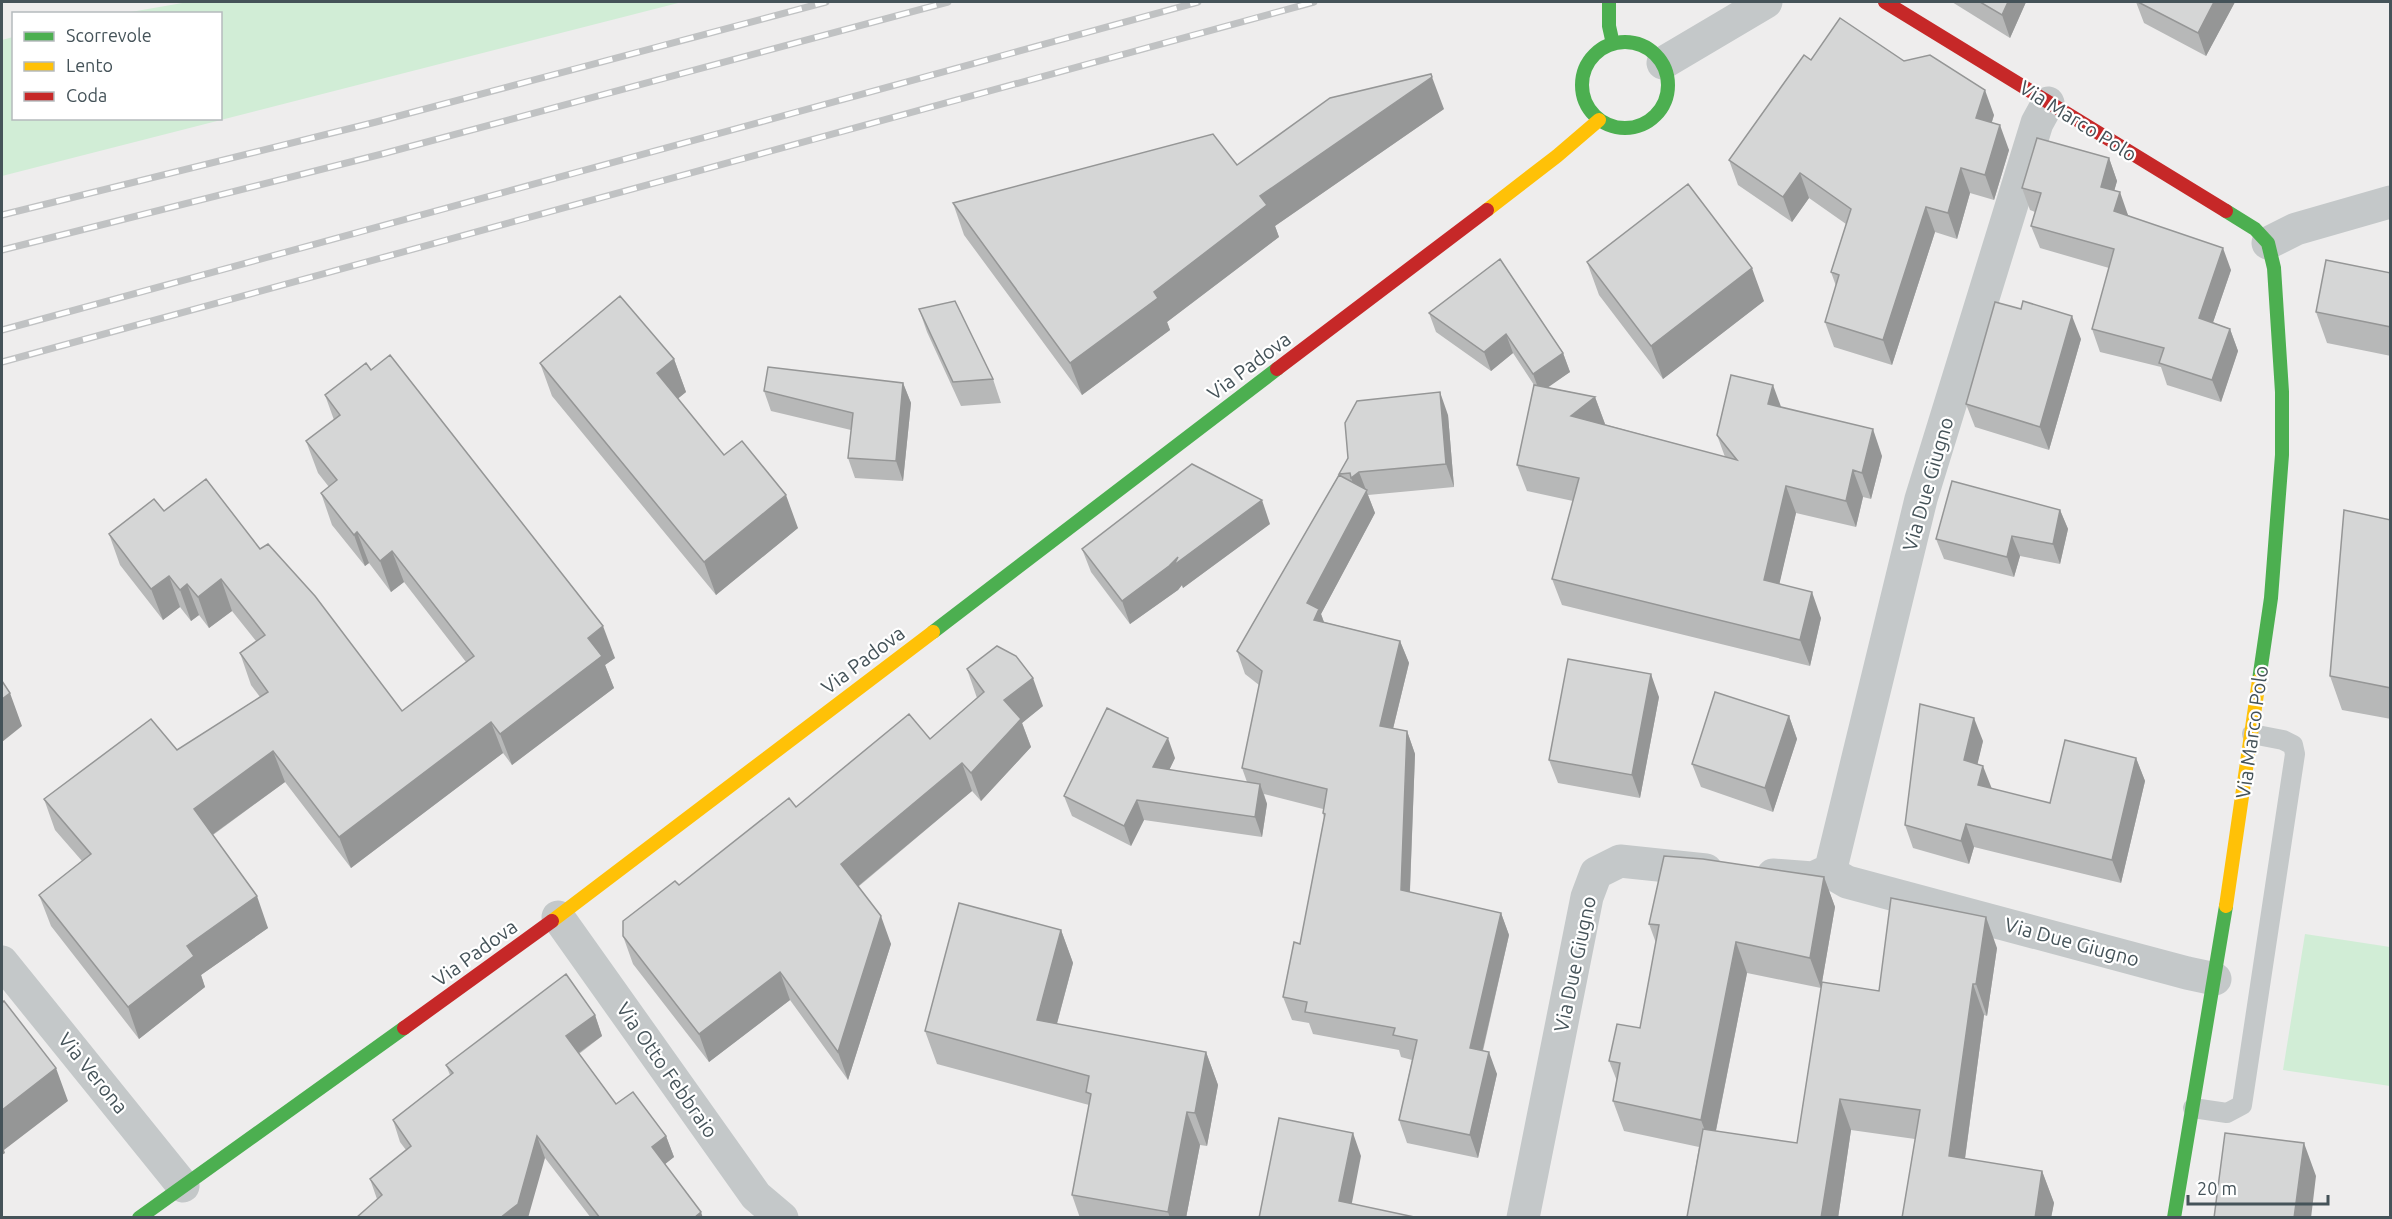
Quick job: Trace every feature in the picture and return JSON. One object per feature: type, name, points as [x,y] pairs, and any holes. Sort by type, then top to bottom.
[{"type":"street","points":[[1609,2],[1613,44]]},
{"type":"street","points":[[1663,63],[1766,2]]},
{"type":"street","name":"Via Marco Polo","points":[[1885,2],[2255,229],[2268,243],[2274,268],[2282,393],[2282,455],[2271,598],[2215,979],[2174,1218]]},
{"type":"street","points":[[1629,43],[1646,46],[1663,63],[1669,83],[1665,103],[1652,120],[1632,128],[1611,126],[1599,120],[1589,111],[1583,98],[1582,79],[1589,60],[1604,47],[1629,43]]},
{"type":"street","name":"Via Due Giugno","points":[[1828,871],[1921,499],[2037,123],[2048,103]]},
{"type":"street","name":"Via Padova","points":[[139,1218],[558,917],[1557,156],[1599,120]]},
{"type":"street","points":[[2268,243],[2296,229],[2391,202]]},
{"type":"street","name":"Via Due Giugno","points":[[1523,1218],[1587,897],[1596,873],[1620,861],[1813,878],[1828,871]]},
{"type":"street","name":"Via Due Giugno","points":[[1828,871],[1847,882],[2215,979]]},
{"type":"street","name":"Via Otto Febbraio","points":[[558,917],[756,1196],[782,1218]]},
{"type":"street","name":"Via Verona","points":[[2,962],[183,1186]]},
{"type":"lane","points":[[2193,1108],[2227,1113],[2242,1105],[2295,754],[2293,745],[2283,740],[2252,734]]},
{"type":"green space","points":[[188,2],[682,2],[222,120],[222,12],[131,12]]},
{"type":"green space","points":[[12,37],[12,120],[221,120],[2,176],[2,40]]},
{"type":"green space","points":[[2305,934],[2390,947],[2390,1086],[2283,1070]]},
{"type":"building","points":[[1980,2],[2008,2],[2002,15]]},
{"type":"building","points":[[2138,2],[2214,2],[2198,33]]},
{"type":"building","points":[[1840,18],[1904,61],[1930,55],[1985,90],[1976,118],[2000,125],[1985,175],[1961,168],[1948,213],[1926,207],[1883,340],[1825,322],[1839,275],[1831,272],[1851,209],[1800,173],[1783,197],[1729,160],[1804,55],[1811,60]]},
{"type":"building","points":[[1431,74],[1432,77],[1260,196],[1267,205],[1154,292],[1158,298],[1070,363],[953,203],[1213,134],[1237,165],[1330,98]]},
{"type":"building","points":[[2037,138],[2109,158],[2101,187],[2120,192],[2114,211],[2223,248],[2199,318],[2230,329],[2212,380],[2159,363],[2164,348],[2092,329],[2114,249],[2031,226],[2041,193],[2022,188]]},
{"type":"building","points":[[1688,184],[1752,268],[1651,346],[1587,262]]},
{"type":"building","points":[[1500,259],[1563,353],[1533,374],[1506,334],[1484,352],[1429,313]]},
{"type":"building","points":[[2326,260],[2391,273],[2391,327],[2316,312]]},
{"type":"building","points":[[620,296],[674,359],[657,373],[724,455],[742,441],[786,495],[704,562],[540,363]]},
{"type":"building","points":[[955,301],[993,379],[953,382],[919,309]]},
{"type":"building","points":[[2023,301],[2072,316],[2040,427],[1966,404],[1995,302],[2021,309]]},
{"type":"building","points":[[390,355],[603,626],[588,638],[602,656],[500,734],[491,722],[339,837],[273,751],[194,809],[257,896],[187,946],[194,956],[128,1007],[39,895],[91,854],[44,799],[151,719],[177,750],[268,692],[240,653],[265,635],[221,579],[198,597],[187,584],[180,590],[169,576],[151,589],[109,534],[154,499],[164,511],[206,479],[260,549],[268,544],[315,596],[402,711],[474,656],[392,551],[380,561],[357,532],[354,535],[321,493],[337,480],[306,441],[340,415],[325,395],[366,363],[371,370]]},
{"type":"building","points":[[768,367],[903,383],[896,461],[848,458],[853,413],[764,391]]},
{"type":"building","points":[[1731,375],[1773,385],[1768,404],[1873,429],[1862,473],[1853,470],[1846,501],[1786,486],[1764,580],[1812,592],[1800,640],[1552,579],[1579,478],[1517,465],[1534,385],[1595,397],[1571,416],[1737,460],[1717,435]]},
{"type":"building","points":[[1440,392],[1446,464],[1359,472],[1351,478],[1350,473],[1339,474],[1348,458],[1345,423],[1357,401]]},
{"type":"building","points":[[1192,464],[1262,500],[1174,565],[1178,557],[1122,601],[1082,549]]},
{"type":"building","points":[[1339,475],[1367,490],[1307,603],[1319,609],[1314,620],[1400,641],[1380,726],[1407,731],[1401,890],[1501,913],[1470,1048],[1489,1052],[1470,1135],[1399,1120],[1417,1040],[1393,1035],[1395,1028],[1305,1012],[1307,1002],[1283,997],[1294,942],[1300,944],[1325,814],[1323,813],[1327,789],[1242,768],[1262,671],[1237,651]]},
{"type":"building","points":[[1952,481],[2060,510],[2053,544],[2012,536],[2007,557],[1936,539]]},
{"type":"building","points":[[2344,510],[2391,520],[2391,688],[2330,676]]},
{"type":"building","points":[[997,646],[1016,656],[1033,678],[1004,700],[1021,719],[971,773],[962,763],[841,864],[881,916],[838,1052],[780,972],[699,1034],[623,936],[623,921],[675,881],[679,885],[789,798],[796,807],[909,714],[930,739],[984,692],[967,669]]},
{"type":"building","points":[[1568,659],[1651,674],[1632,775],[1549,760]]},
{"type":"building","points":[[2,681],[10,693],[2,699]]},
{"type":"building","points":[[1715,692],[1789,716],[1765,788],[1692,764]]},
{"type":"building","points":[[1920,704],[1974,718],[1964,760],[1983,766],[1978,785],[2050,803],[2065,740],[2136,758],[2112,860],[1966,824],[1961,841],[1905,825]]},
{"type":"building","points":[[1107,708],[1168,738],[1153,767],[1260,784],[1255,817],[1137,800],[1124,826],[1064,796]]},
{"type":"building","points":[[1664,856],[1703,859],[1824,877],[1810,958],[1736,942],[1701,1120],[1613,1101],[1620,1063],[1609,1061],[1617,1024],[1640,1028],[1659,925],[1649,924]]},
{"type":"building","points":[[1891,898],[1986,917],[1976,984],[1973,984],[1949,1156],[2042,1171],[2035,1218],[1902,1218],[1920,1110],[1840,1099],[1821,1218],[1687,1217],[1703,1129],[1797,1143],[1822,982],[1879,991]]},
{"type":"building","points":[[959,903],[1061,930],[1037,1020],[1206,1052],[1195,1113],[1187,1112],[1168,1212],[1072,1195],[1091,1094],[1086,1092],[1089,1076],[925,1031]]},
{"type":"building","points":[[566,974],[595,1015],[566,1036],[616,1104],[633,1092],[666,1136],[652,1147],[701,1212],[694,1218],[600,1218],[537,1136],[518,1204],[500,1218],[356,1218],[382,1195],[370,1179],[411,1146],[393,1120],[453,1073],[446,1065]]},
{"type":"building","points":[[4,1001],[56,1068],[2,1110],[2,1003]]},
{"type":"building","points":[[1279,1118],[1353,1133],[1339,1201],[1419,1218],[1259,1218]]},
{"type":"building","points":[[2225,1133],[2304,1143],[2294,1218],[2214,1218]]},
{"type":"railway","points":[[2,215],[376,122],[826,2]]},
{"type":"railway","points":[[2,250],[382,154],[948,2]]},
{"type":"railway","points":[[2,330],[1198,2]]},
{"type":"railway","points":[[2,362],[1314,2]]},
{"type":"traffic: fast","points":[[1609,2],[1609,26],[1613,44]]},
{"type":"traffic: fast","points":[[1625,42],[1649,49],[1661,61],[1668,85],[1661,109],[1649,121],[1625,128],[1601,121],[1589,109],[1582,85],[1589,61],[1601,49],[1625,42]]},
{"type":"traffic: fast","points":[[2226,211],[2255,229],[2268,243],[2274,268],[2282,392],[2282,455],[2271,598],[2259,680]]},
{"type":"traffic: fast","points":[[933,632],[1277,369]]},
{"type":"traffic: fast","points":[[2174,1218],[2226,906]]},
{"type":"traffic: fast","points":[[139,1218],[404,1028]]},
{"type":"traffic: slow","points":[[1487,210],[1599,120]]},
{"type":"traffic: slow","points":[[552,921],[933,632]]},
{"type":"traffic: slow","points":[[2226,906],[2259,680]]},
{"type":"traffic: jam","points":[[1885,2],[2226,211]]},
{"type":"traffic: jam","points":[[1277,369],[1487,210]]},
{"type":"traffic: jam","points":[[404,1028],[552,921]]}]
